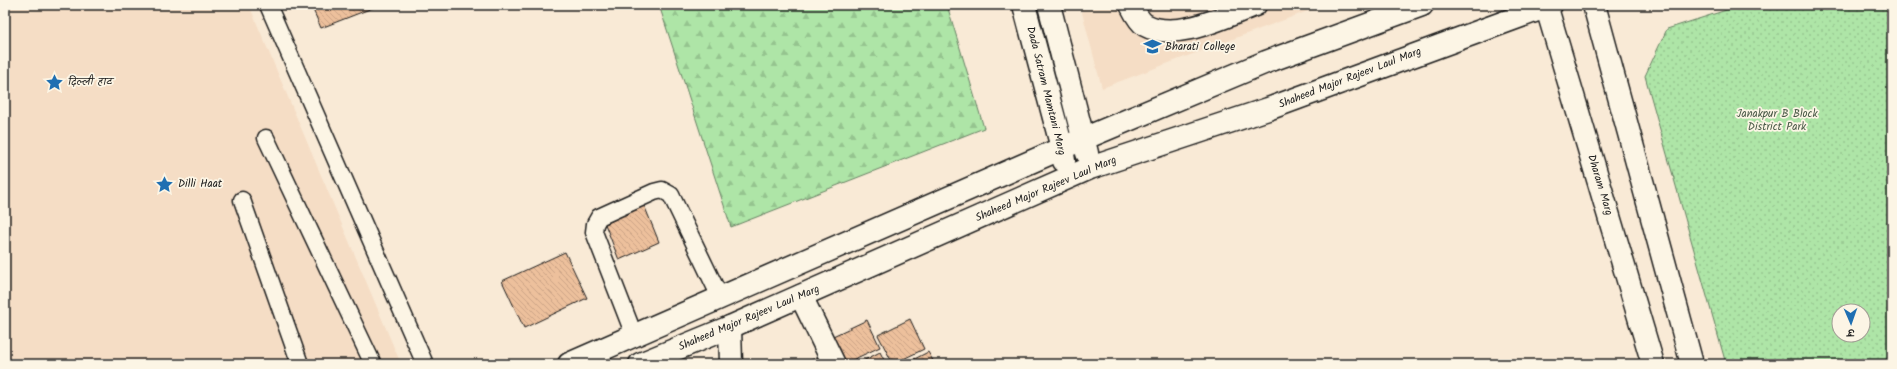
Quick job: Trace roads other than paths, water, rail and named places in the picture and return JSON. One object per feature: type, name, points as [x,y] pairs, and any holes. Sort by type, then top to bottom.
[{"type":"street","name":"Dada Satram Mamtani Marg","points":[[1024,5],[1062,148],[1066,178]]},
{"type":"street","points":[[1049,5],[1090,168]]},
{"type":"street","points":[[1131,5],[1144,24],[1162,32],[1184,30],[1256,5]]},
{"type":"street","points":[[569,364],[1083,139],[1266,62],[1422,5]]},
{"type":"street","points":[[1594,5],[1692,364]]},
{"type":"street","name":"Shaheed Major Rajeev Laul Marg","points":[[647,362],[801,296],[1090,168],[1268,109],[1548,6]]},
{"type":"street","name":"Dharam Marg","points":[[1548,6],[1653,364]]},
{"type":"street","points":[[801,296],[834,364]]},
{"type":"street","points":[[730,327],[731,364]]},
{"type":"lane","points":[[268,5],[425,364]]},
{"type":"lane","points":[[266,138],[373,364]]},
{"type":"lane","points":[[634,335],[594,232],[595,224],[599,217],[654,192],[662,190],[671,195],[720,297]]},
{"type":"lane","points":[[242,200],[300,364]]},
{"type":"place","name":"Bharati College","points":[[1152,47]]},
{"type":"place","name":"दिल्ली हाट","points":[[55,82]]},
{"type":"place","name":"Dilli Haat","points":[[165,184]]},
{"type":"park label","name":"Janakpur B Block District Park","points":[[1777,120]]}]
